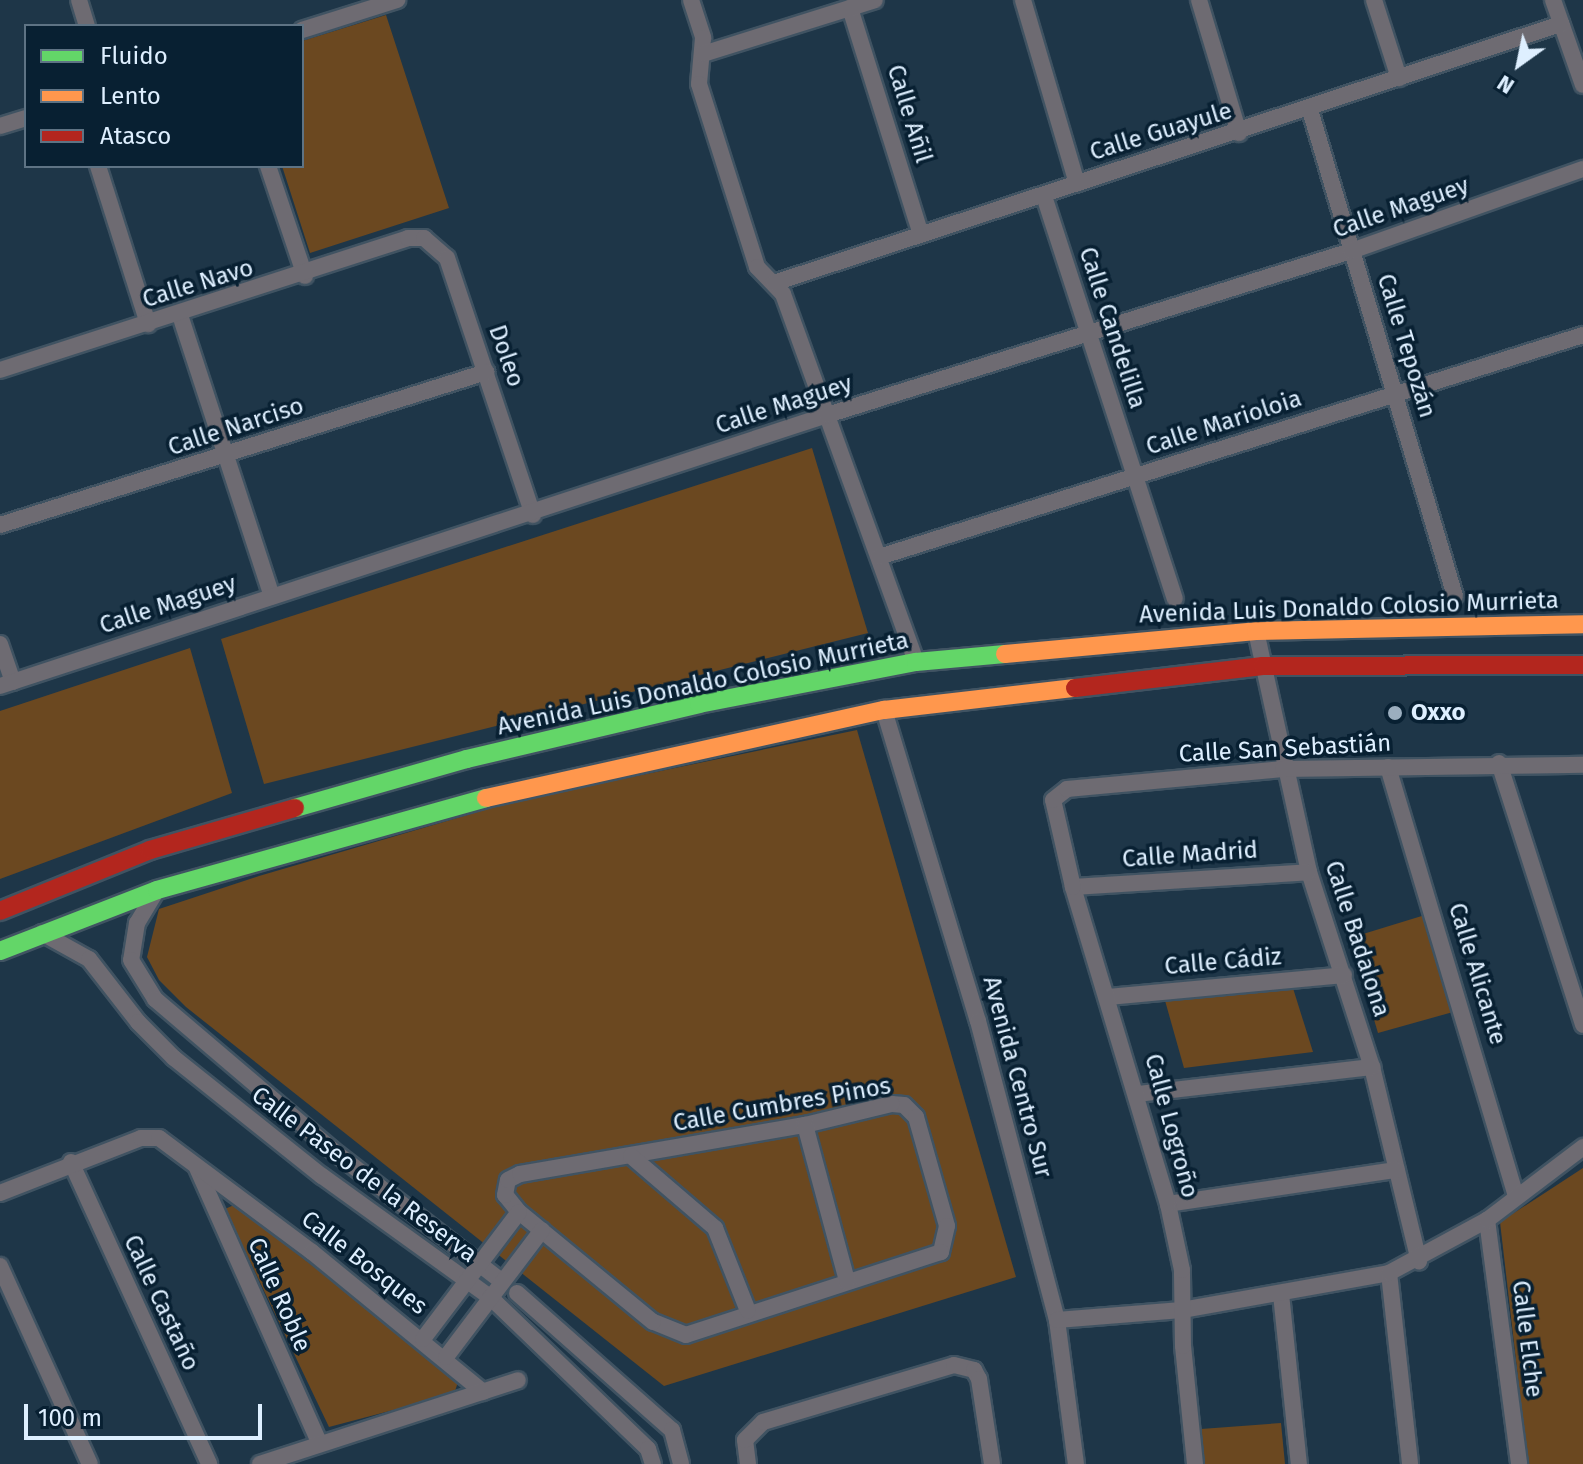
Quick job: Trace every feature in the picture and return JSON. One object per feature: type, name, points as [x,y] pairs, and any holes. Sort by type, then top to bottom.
[{"type":"main road","name":"Avenida Luis Donaldo Colosio Murrieta","points":[[0,911],[150,850],[452,763],[699,704],[916,662],[1256,631],[1583,624]]},
{"type":"main road","points":[[0,951],[40,932],[157,890],[474,801],[884,710],[1263,666],[1583,665]]},
{"type":"street","points":[[79,0],[86,24]]},
{"type":"street","points":[[304,29],[378,3],[397,0]]},
{"type":"street","points":[[691,0],[703,54],[699,84],[757,267],[783,294],[916,662]]},
{"type":"street","points":[[703,54],[875,0]]},
{"type":"street","points":[[1023,0],[1077,183]]},
{"type":"street","points":[[1199,0],[1239,133]]},
{"type":"street","points":[[1374,0],[1399,78]]},
{"type":"street","points":[[1553,0],[1583,85]]},
{"type":"street","name":"Calle Añil","points":[[850,8],[921,234]]},
{"type":"street","name":"Calle Guayule","points":[[774,283],[1310,110],[1561,24]]},
{"type":"street","name":"Calle Tepozán","points":[[1310,110],[1455,596]]},
{"type":"street","points":[[0,126],[24,119]]},
{"type":"street","points":[[99,168],[148,324]]},
{"type":"street","points":[[269,168],[305,276]]},
{"type":"street","name":"Calle Maguey","points":[[6,684],[272,596],[533,515],[827,415],[1351,251],[1583,169]]},
{"type":"street","name":"Calle Candelilla","points":[[1044,196],[1175,598]]},
{"type":"street","name":"Calle Navo","points":[[0,370],[305,276],[408,238]]},
{"type":"street","name":"Doleo","points":[[408,238],[431,241],[447,258],[533,515]]},
{"type":"street","points":[[180,315],[272,596]]},
{"type":"street","name":"Calle Marioloia","points":[[879,557],[1583,335]]},
{"type":"street","name":"Calle Narciso","points":[[0,525],[486,372]]},
{"type":"street","name":"Calle Badalona","points":[[1256,631],[1283,769],[1309,872],[1372,1067],[1419,1261]]},
{"type":"street","points":[[0,644],[6,684]]},
{"type":"street","name":"Avenida Centro Sur","points":[[884,710],[978,1021],[1057,1320],[1076,1464]]},
{"type":"street","points":[[1499,763],[1583,1025]]},
{"type":"street","name":"Calle San Sebastián","points":[[1052,810],[1058,793],[1067,789],[1283,769],[1499,763],[1583,765]]},
{"type":"street","name":"Calle Alicante","points":[[1388,767],[1516,1196]]},
{"type":"street","name":"Calle Logroño","points":[[1052,810],[1168,1204],[1182,1270],[1182,1310],[1195,1464]]},
{"type":"street","name":"Calle Madrid","points":[[1073,887],[1309,872]]},
{"type":"street","points":[[107,983],[136,974],[131,943],[157,890]]},
{"type":"street","name":"Calle Paseo de la Reserva","points":[[40,932],[74,946],[174,1058],[465,1282],[490,1297],[648,1449],[653,1464]]},
{"type":"street","name":"Calle Paseo de la Reserva","points":[[136,974],[192,1036],[501,1281]]},
{"type":"street","name":"Calle Cádiz","points":[[1108,997],[1344,975]]},
{"type":"street","points":[[1138,1094],[1372,1067]]},
{"type":"street","name":"Calle Cumbres Pinos","points":[[892,1104],[911,1109],[947,1226],[941,1252],[748,1311],[706,1330],[686,1335],[670,1332],[519,1212],[505,1195],[508,1180],[805,1125],[892,1104]]},
{"type":"street","points":[[805,1125],[847,1281]]},
{"type":"street","name":"Calle Bosques","points":[[0,1193],[71,1162],[141,1138],[168,1142],[446,1357],[483,1392]]},
{"type":"street","points":[[1057,1320],[1182,1310],[1389,1273],[1419,1261],[1487,1220],[1583,1147]]},
{"type":"street","points":[[631,1156],[715,1228],[748,1311]]},
{"type":"street","name":"Calle Castaño","points":[[71,1162],[209,1464]]},
{"type":"street","name":"Calle Roble","points":[[196,1164],[320,1444]]},
{"type":"street","points":[[1168,1204],[1396,1170]]},
{"type":"street","points":[[423,1339],[519,1212]]},
{"type":"street","name":"Calle Elche","points":[[1487,1220],[1519,1464]]},
{"type":"street","points":[[446,1357],[542,1230]]},
{"type":"street","points":[[0,1266],[90,1464]]},
{"type":"street","points":[[1389,1273],[1410,1464]]},
{"type":"street","points":[[517,1293],[672,1430],[681,1464]]},
{"type":"street","points":[[1281,1294],[1299,1464]]},
{"type":"street","points":[[748,1464],[745,1440],[763,1422],[954,1365],[974,1370],[979,1379],[992,1464]]},
{"type":"street","points":[[260,1464],[518,1380]]},
{"type":"shaded area","points":[[386,15],[449,208],[310,253],[283,168],[304,168],[304,40]]},
{"type":"shaded area","points":[[812,448],[868,633],[264,784],[221,639]]},
{"type":"shaded area","points":[[190,648],[232,793],[0,879],[0,711]]},
{"type":"shaded area","points":[[857,730],[1016,1277],[664,1386],[186,1007],[159,980],[147,957],[159,909],[259,876],[512,802]]},
{"type":"shaded area","points":[[1425,915],[1453,1012],[1378,1033],[1350,938]]},
{"type":"shaded area","points":[[1292,985],[1313,1052],[1184,1068],[1164,997]]},
{"type":"shaded area","points":[[1583,1168],[1583,1464],[1528,1464],[1500,1222]]},
{"type":"shaded area","points":[[234,1205],[459,1379],[454,1394],[329,1427],[225,1209]]},
{"type":"shaded area","points":[[1281,1423],[1285,1464],[1204,1464],[1201,1429]]},
{"type":"traffic: fast","points":[[295,808],[467,759],[699,704],[916,662],[1005,654]]},
{"type":"traffic: fast","points":[[0,951],[157,890],[486,798]]},
{"type":"traffic: slow","points":[[1005,654],[1256,631],[1583,624]]},
{"type":"traffic: slow","points":[[486,798],[884,710],[1075,688]]},
{"type":"traffic: jam","points":[[1075,688],[1263,666],[1583,665]]},
{"type":"traffic: jam","points":[[0,911],[150,850],[295,808]]},
{"type":"place","name":"Oxxo","points":[[1395,713]]}]
